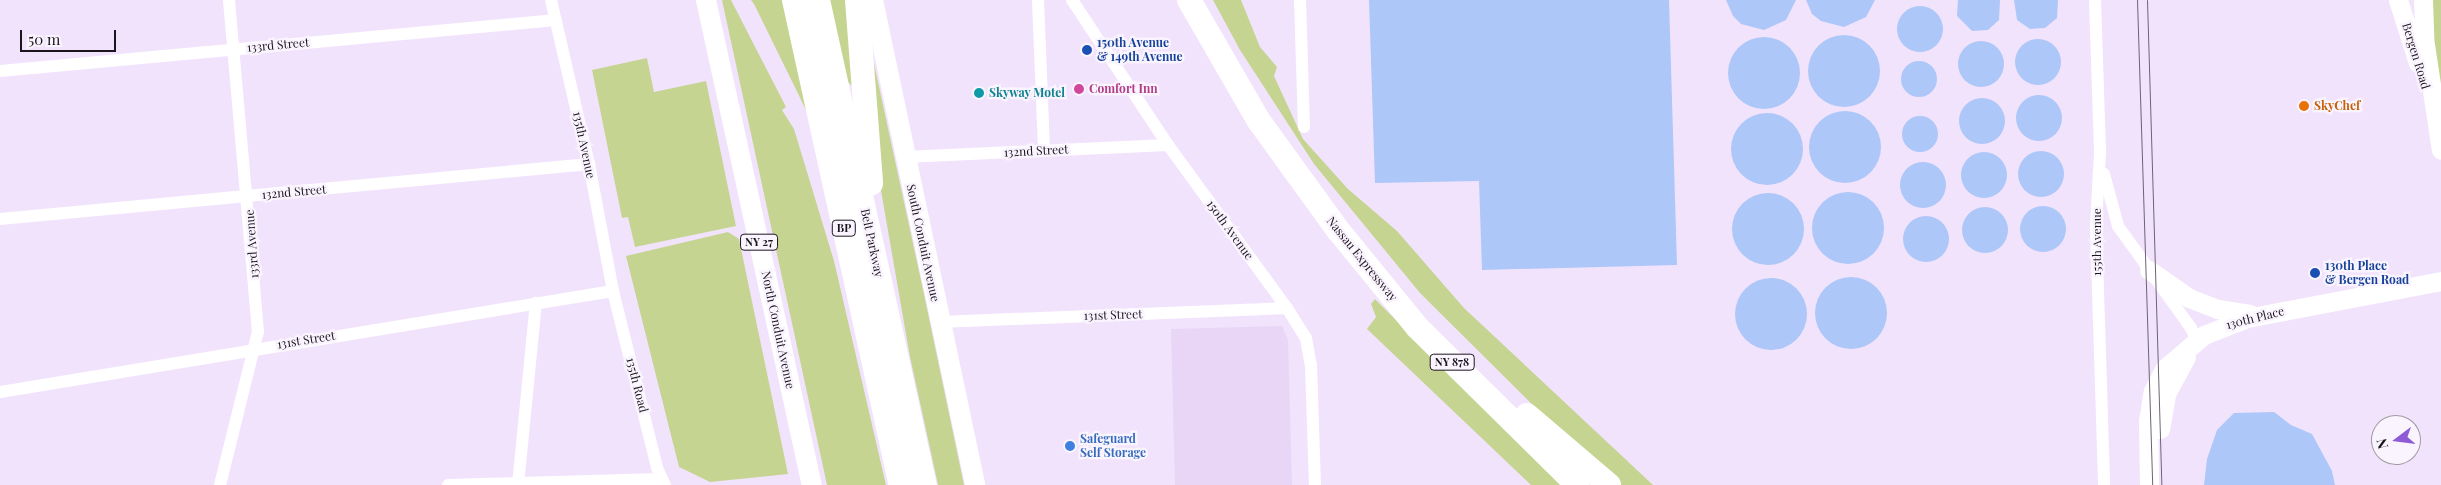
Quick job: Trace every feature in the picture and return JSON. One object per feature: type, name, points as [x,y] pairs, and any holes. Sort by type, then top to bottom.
[{"type":"highway","points":[[777,0],[858,356],[895,457]]},
{"type":"highway","name":"Belt Parkway","points":[[794,0],[901,485]]},
{"type":"highway","name":"Belt Parkway","points":[[818,0],[925,485]]},
{"type":"highway","points":[[857,0],[880,282]]},
{"type":"highway","name":"Nassau Expressway","points":[[1189,0],[1259,121],[1338,230],[1417,327],[1577,485]]},
{"type":"highway","points":[[1338,230],[1511,400],[1609,485]]},
{"type":"main road","name":"North Conduit Avenue","points":[[706,0],[812,485]]},
{"type":"main road","name":"South Conduit Avenue","points":[[873,0],[976,485]]},
{"type":"street","name":"133rd Avenue","points":[[220,485],[258,332],[248,196],[229,0]]},
{"type":"street","name":"135th Avenue","points":[[551,0],[589,164],[613,291]]},
{"type":"street","points":[[1038,0],[1044,150]]},
{"type":"street","name":"150th Avenue","points":[[1072,0],[1168,145],[1287,308],[1306,338],[1311,365],[1315,485]]},
{"type":"street","points":[[1300,0],[1304,127]]},
{"type":"street","name":"155th Avenue","points":[[2095,0],[2100,152],[2096,227],[2104,485]]},
{"type":"street","name":"Bergen Road","points":[[2398,0],[2433,112]]},
{"type":"street","name":"Bergen Road","points":[[2423,0],[2424,38],[2433,112],[2441,150]]},
{"type":"street","name":"133rd Street","points":[[0,71],[556,20]]},
{"type":"street","name":"132nd Street","points":[[905,157],[1168,145]]},
{"type":"street","points":[[2100,152],[2114,216],[2124,237],[2191,328],[2197,341],[2170,385],[2164,403],[2159,437],[2161,485]]},
{"type":"street","name":"132nd Street","points":[[0,219],[589,164]]},
{"type":"street","points":[[2149,270],[2189,298],[2218,309],[2258,316]]},
{"type":"street","name":"130th Place","points":[[2149,485],[2148,422],[2153,392],[2164,369],[2197,341],[2223,325],[2258,316],[2441,281]]},
{"type":"street","name":"131st Street","points":[[0,392],[255,348],[613,291]]},
{"type":"street","name":"135th Road","points":[[613,291],[664,482]]},
{"type":"street","points":[[518,484],[536,303]]},
{"type":"street","name":"131st Street","points":[[940,322],[1287,308]]},
{"type":"street","points":[[448,485],[664,482]]},
{"type":"shaded area","points":[[1282,326],[1288,340],[1292,485],[1175,485],[1171,329]]},
{"type":"green space","points":[[722,0],[731,0],[786,107],[782,110],[794,129],[834,261],[886,485],[827,485]]},
{"type":"green space","points":[[751,0],[784,0],[809,116],[754,4]]},
{"type":"green space","points":[[829,0],[851,0],[853,87],[848,82]]},
{"type":"green space","points":[[1213,0],[1241,0],[1260,47],[1277,67],[1274,76],[1303,139],[1348,189],[1397,231],[1464,308],[1653,485],[1620,485],[1558,430],[1420,293],[1314,164],[1240,50]]},
{"type":"green space","points":[[2431,0],[2441,0],[2441,92],[2433,57]]},
{"type":"green space","points":[[870,45],[964,485],[938,485],[910,357],[876,162]]},
{"type":"green space","points":[[647,58],[654,92],[706,81],[736,226],[635,247],[628,217],[622,218],[592,70]]},
{"type":"green space","points":[[728,232],[739,239],[788,474],[710,482],[679,467],[626,256]]},
{"type":"green space","points":[[1375,299],[1561,485],[1531,485],[1367,329],[1376,317],[1371,304]]},
{"type":"water","points":[[1369,0],[1669,0],[1677,265],[1482,270],[1479,181],[1375,183]]},
{"type":"water","points":[[1726,0],[1796,0],[1786,20],[1764,30],[1741,24],[1733,16]]},
{"type":"water","points":[[1806,0],[1875,0],[1866,17],[1844,27],[1821,21],[1812,14]]},
{"type":"water","points":[[1958,0],[2000,0],[1999,20],[1988,30],[1972,31],[1957,16]]},
{"type":"water","points":[[2014,0],[2058,0],[2057,18],[2045,28],[2030,29],[2017,20]]},
{"type":"water","points":[[1916,6],[1924,6],[1933,10],[1939,16],[1943,29],[1939,42],[1933,48],[1924,52],[1916,52],[1907,48],[1901,42],[1897,33],[1897,25],[1901,16],[1907,10]]},
{"type":"water","points":[[1844,35],[1864,41],[1874,51],[1880,71],[1874,91],[1864,101],[1844,107],[1824,101],[1814,91],[1808,71],[1814,51],[1824,41]]},
{"type":"water","points":[[1764,37],[1784,43],[1794,53],[1800,73],[1794,93],[1784,103],[1764,109],[1744,103],[1734,93],[1728,73],[1734,53],[1744,43]]},
{"type":"water","points":[[2038,39],[2051,43],[2057,49],[2061,62],[2057,75],[2051,81],[2038,85],[2025,81],[2019,75],[2015,62],[2019,49],[2025,43]]},
{"type":"water","points":[[1981,41],[1994,45],[2000,51],[2004,64],[2000,77],[1994,83],[1981,87],[1968,83],[1962,77],[1958,64],[1962,51],[1968,45]]},
{"type":"water","points":[[1919,61],[1926,62],[1932,66],[1936,72],[1936,86],[1932,92],[1926,96],[1919,97],[1912,96],[1906,92],[1902,86],[1901,79],[1902,72],[1906,66],[1912,62]]},
{"type":"water","points":[[2039,95],[2052,99],[2058,105],[2062,118],[2058,131],[2052,137],[2039,141],[2026,137],[2020,131],[2016,118],[2020,105],[2026,99]]},
{"type":"water","points":[[1978,98],[1986,98],[1995,102],[2001,108],[2005,121],[2001,134],[1995,140],[1986,144],[1978,144],[1969,140],[1963,134],[1959,125],[1959,117],[1963,108],[1969,102]]},
{"type":"water","points":[[1845,111],[1865,117],[1875,127],[1881,147],[1875,167],[1865,177],[1845,183],[1825,177],[1815,167],[1809,147],[1815,127],[1825,117]]},
{"type":"water","points":[[1767,113],[1787,119],[1797,129],[1803,149],[1797,169],[1787,179],[1767,185],[1747,179],[1737,169],[1731,149],[1737,129],[1747,119]]},
{"type":"water","points":[[1920,116],[1927,117],[1933,121],[1937,127],[1937,141],[1933,147],[1927,151],[1920,152],[1913,151],[1907,147],[1903,141],[1902,134],[1903,127],[1907,121],[1913,117]]},
{"type":"water","points":[[2037,151],[2045,151],[2054,155],[2060,161],[2064,174],[2060,187],[2054,193],[2045,197],[2037,197],[2028,193],[2022,187],[2018,178],[2018,170],[2022,161],[2028,155]]},
{"type":"water","points":[[1980,152],[1988,152],[1997,156],[2003,162],[2007,175],[2003,188],[1997,194],[1988,198],[1980,198],[1971,194],[1965,188],[1961,179],[1961,171],[1965,162],[1971,156]]},
{"type":"water","points":[[1919,162],[1927,162],[1936,166],[1942,172],[1946,185],[1942,198],[1936,204],[1927,208],[1919,208],[1910,204],[1904,198],[1900,189],[1900,181],[1904,172],[1910,166]]},
{"type":"water","points":[[1848,192],[1868,198],[1878,208],[1884,228],[1878,248],[1868,258],[1848,264],[1828,258],[1818,248],[1812,228],[1818,208],[1828,198]]},
{"type":"water","points":[[1768,193],[1788,199],[1798,209],[1804,229],[1798,249],[1788,259],[1768,265],[1748,259],[1738,249],[1732,229],[1738,209],[1748,199]]},
{"type":"water","points":[[2039,206],[2047,206],[2056,210],[2062,216],[2066,229],[2062,242],[2056,248],[2047,252],[2039,252],[2030,248],[2024,242],[2020,233],[2020,225],[2024,216],[2030,210]]},
{"type":"water","points":[[1981,207],[1989,207],[1998,211],[2004,217],[2008,230],[2004,243],[1998,249],[1989,253],[1981,253],[1972,249],[1966,243],[1962,234],[1962,226],[1966,217],[1972,211]]},
{"type":"water","points":[[1926,216],[1939,220],[1945,226],[1949,239],[1945,252],[1939,258],[1926,262],[1913,258],[1907,252],[1903,239],[1907,226],[1913,220]]},
{"type":"water","points":[[1851,277],[1871,283],[1881,293],[1887,313],[1881,333],[1871,343],[1851,349],[1831,343],[1821,333],[1815,313],[1821,293],[1831,283]]},
{"type":"water","points":[[1771,278],[1791,284],[1801,294],[1807,314],[1801,334],[1791,344],[1771,350],[1751,344],[1741,334],[1735,314],[1741,294],[1751,284]]},
{"type":"water","points":[[2274,412],[2291,425],[2312,434],[2332,471],[2335,485],[2204,485],[2207,459],[2217,430],[2234,413]]},
{"type":"tram line","points":[[2137,0],[2152,485]]},
{"type":"tram line","points":[[2147,0],[2161,485]]},
{"type":"place","name":"150th Avenue & 149th Avenue","points":[[1087,50]]},
{"type":"place","name":"Comfort Inn","points":[[1079,89]]},
{"type":"place","name":"Skyway Motel","points":[[979,93]]},
{"type":"place","name":"SkyChef","points":[[2304,106]]},
{"type":"place","name":"130th Place & Bergen Road","points":[[2315,273]]},
{"type":"place","name":"Safeguard Self Storage","points":[[1070,446]]}]
